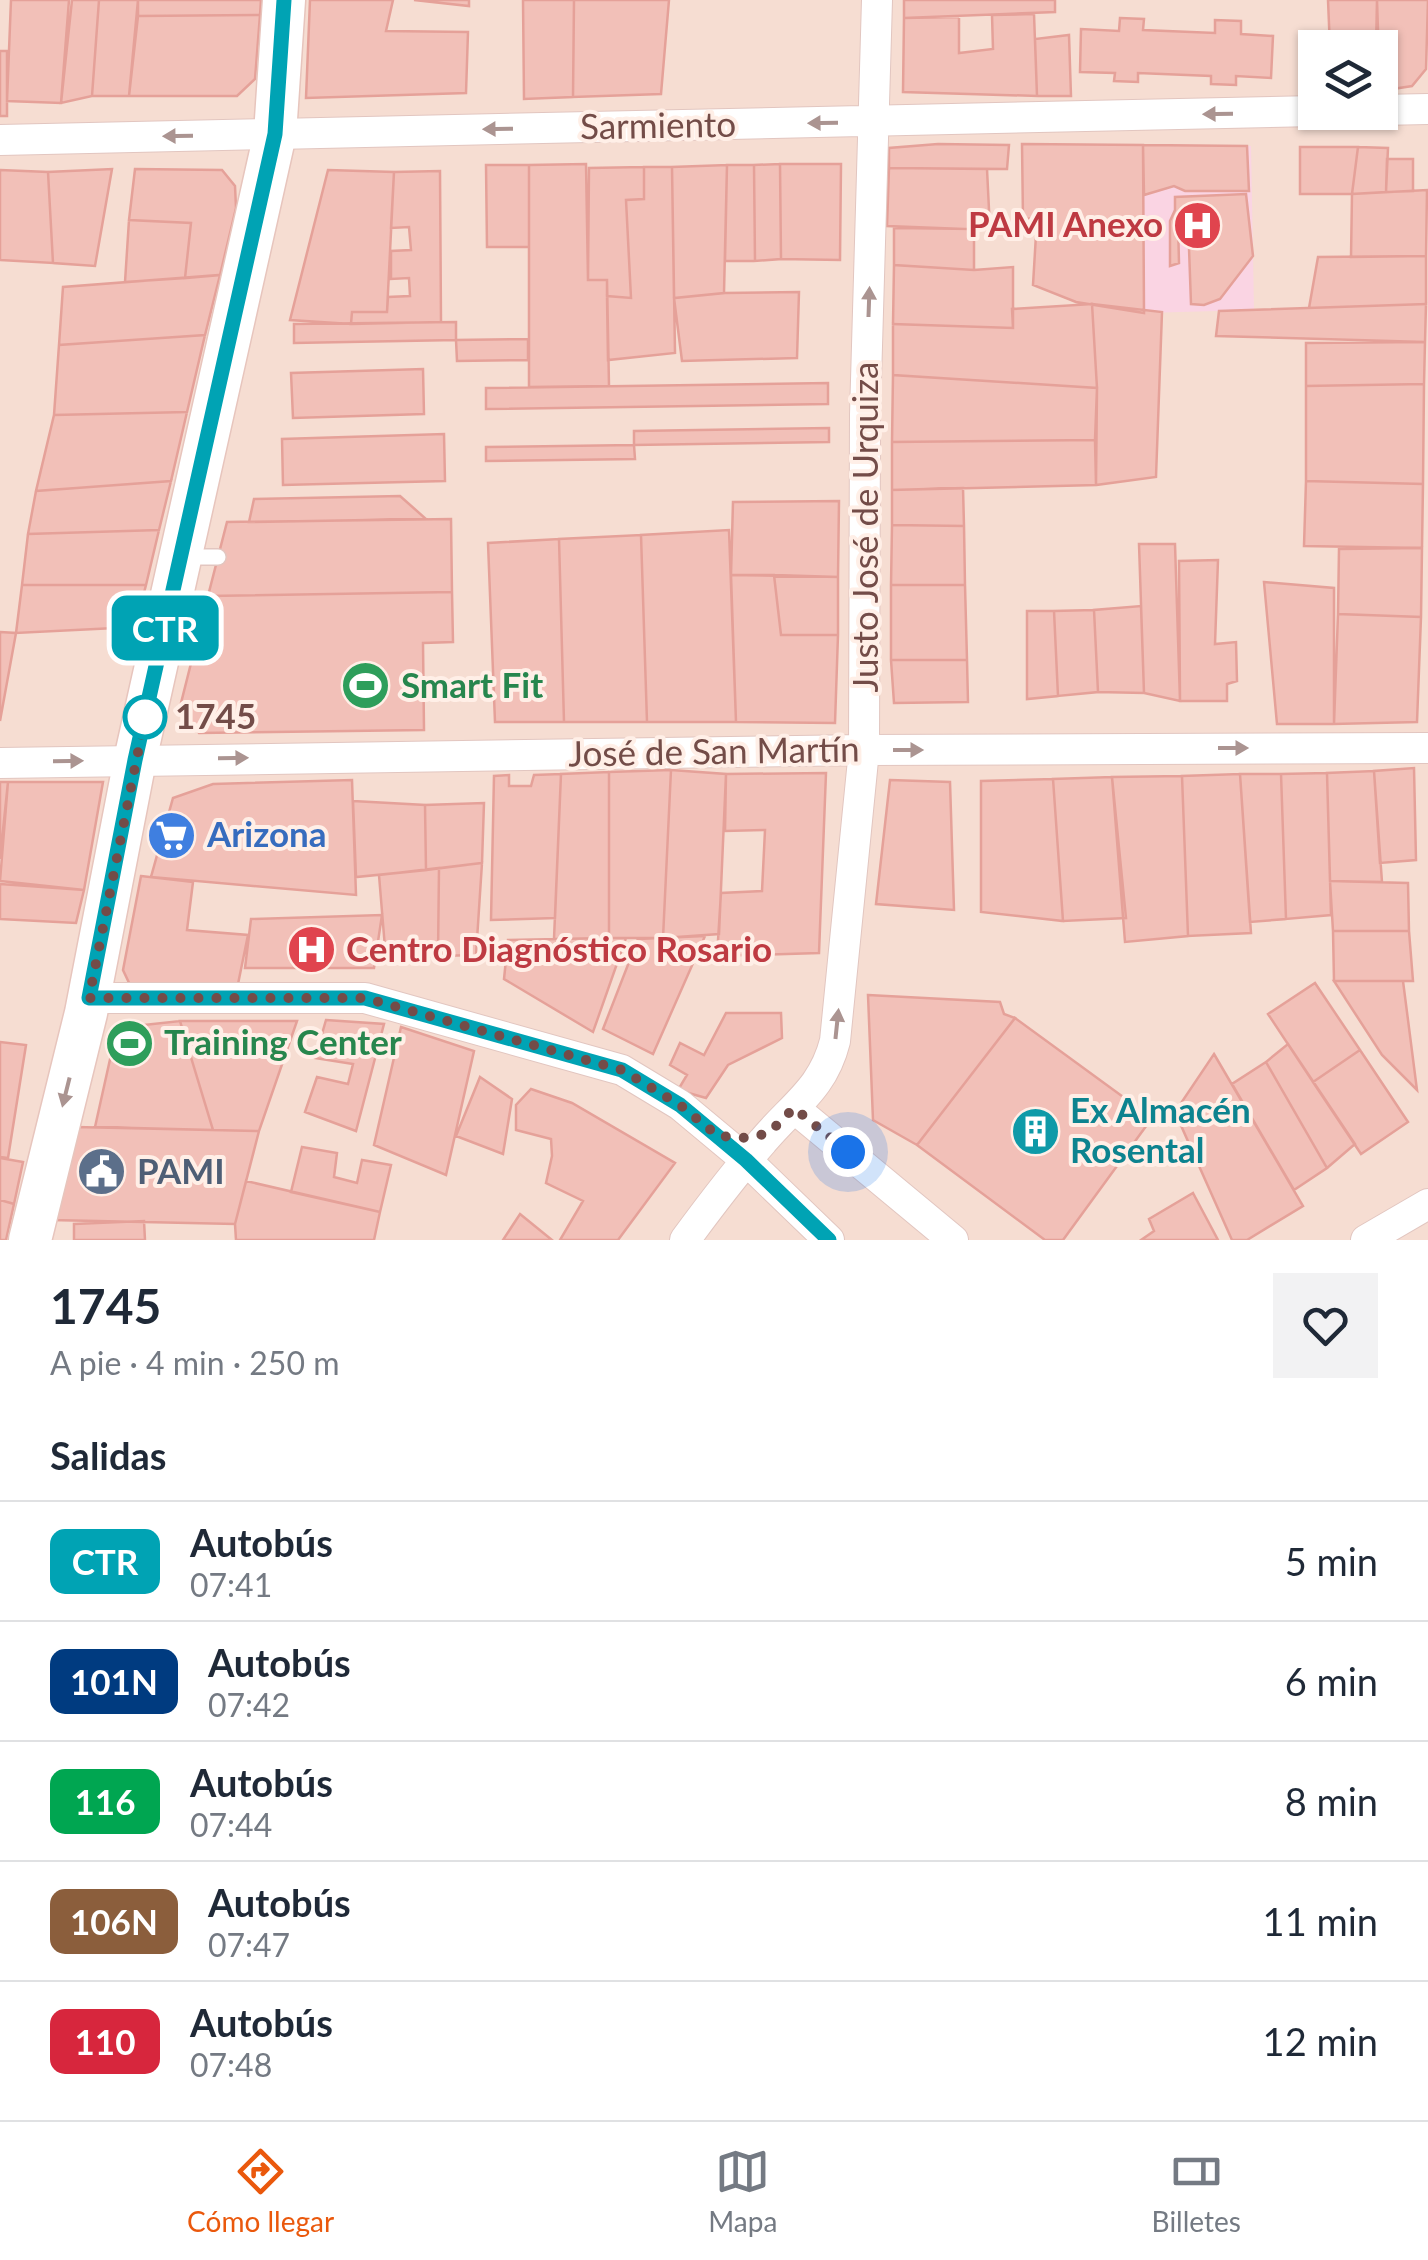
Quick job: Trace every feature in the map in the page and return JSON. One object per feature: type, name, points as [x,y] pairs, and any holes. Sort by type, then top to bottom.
[{"type":"main road","points":[[30,1240],[89,998],[135,760],[199,557],[275,134],[284,0]]},
{"type":"street","name":"Justo José de Urquiza","points":[[684,1240],[769,1133],[817,1085],[830,1062],[835,1040],[864,750],[865,416],[876,0]]},
{"type":"street","points":[[1398,110],[1428,109]]},
{"type":"street","name":"Sarmiento","points":[[0,140],[1298,112]]},
{"type":"street","name":"José de San Martín","points":[[0,763],[864,750],[1428,748]]},
{"type":"street","points":[[89,998],[365,998],[622,1070],[680,1105],[718,1136],[829,1240]]},
{"type":"street","points":[[794,1108],[954,1240]]},
{"type":"street","points":[[718,1136],[747,1138],[769,1133]]},
{"type":"street","points":[[712,1203],[752,1198],[786,1200]]},
{"type":"street","points":[[1366,1240],[1428,1204]]},
{"type":"shaded area","points":[[0,0],[1428,0],[1428,1240],[0,1240]]},
{"type":"shaded area","name":"PAMI Anexo","points":[[1143,145],[1251,146],[1254,310],[1144,313]]},
{"type":"building","points":[[11,0],[69,0],[61,103],[7,101]]},
{"type":"building","points":[[72,0],[99,0],[92,96],[61,103]]},
{"type":"building","points":[[99,0],[138,0],[129,96],[92,96]]},
{"type":"building","points":[[138,0],[261,0],[260,15],[138,16]]},
{"type":"building","points":[[310,0],[393,0],[386,31],[468,32],[466,93],[306,98]]},
{"type":"building","points":[[414,0],[469,0],[469,6]]},
{"type":"building","points":[[523,0],[574,0],[573,97],[524,99]]},
{"type":"building","points":[[574,0],[669,0],[661,94],[573,97]]},
{"type":"building","points":[[904,0],[1055,0],[1055,12],[904,18]]},
{"type":"building","points":[[1328,0],[1377,0],[1376,30],[1329,30]]},
{"type":"building","points":[[1377,0],[1428,0],[1426,69],[1412,86],[1398,88],[1398,30],[1378,30]]},
{"type":"building","points":[[1034,14],[1037,96],[903,92],[904,18],[959,17],[959,53],[993,49],[992,15]]},
{"type":"building","points":[[260,15],[255,79],[237,96],[129,96],[138,16]]},
{"type":"building","points":[[1120,18],[1144,19],[1143,30],[1215,33],[1215,20],[1241,21],[1241,34],[1273,36],[1271,78],[1236,76],[1236,85],[1211,84],[1211,76],[1138,73],[1138,82],[1114,81],[1115,73],[1080,72],[1081,29],[1119,31]]},
{"type":"building","points":[[1069,35],[1071,96],[1037,96],[1035,39]]},
{"type":"building","points":[[0,51],[7,51],[7,116],[0,116]]},
{"type":"building","points":[[1022,144],[1143,145],[1144,313],[1076,302],[1033,285],[1037,218],[1023,219]]},
{"type":"building","points":[[1009,145],[1007,169],[889,168],[889,148]]},
{"type":"building","points":[[1143,145],[1247,146],[1249,191],[1185,191],[1174,186],[1144,195]]},
{"type":"building","points":[[1300,147],[1358,147],[1352,194],[1300,194]]},
{"type":"building","points":[[1358,147],[1388,148],[1386,192],[1352,194]]},
{"type":"building","points":[[1387,159],[1413,159],[1413,191],[1386,192]]},
{"type":"building","points":[[586,164],[588,280],[607,280],[609,386],[529,387],[529,165]]},
{"type":"building","points":[[780,164],[841,164],[840,260],[781,259]]},
{"type":"building","points":[[780,164],[781,259],[755,261],[754,165]]},
{"type":"building","points":[[486,165],[529,165],[529,247],[487,247]]},
{"type":"building","points":[[727,165],[724,293],[674,298],[672,167]]},
{"type":"building","points":[[727,165],[754,165],[755,261],[725,261]]},
{"type":"building","points":[[644,167],[644,199],[626,200],[631,298],[607,296],[607,280],[588,280],[589,168]]},
{"type":"building","points":[[644,167],[672,167],[675,353],[608,360],[607,296],[631,298],[626,200],[644,199]]},
{"type":"building","points":[[889,168],[987,169],[990,230],[887,226]]},
{"type":"building","points":[[112,169],[95,266],[53,263],[48,172]]},
{"type":"building","points":[[135,169],[222,170],[235,186],[236,208],[220,275],[185,278],[191,223],[129,220]]},
{"type":"building","points":[[0,170],[48,172],[53,263],[0,260]]},
{"type":"building","points":[[328,170],[394,172],[387,312],[352,312],[351,324],[290,320]]},
{"type":"building","points":[[440,171],[441,322],[351,324],[352,312],[387,312],[388,297],[410,296],[409,278],[391,279],[391,251],[411,250],[409,227],[391,228],[394,172]]},
{"type":"building","points":[[1427,190],[1426,256],[1351,257],[1352,194]]},
{"type":"building","points":[[1246,194],[1253,256],[1220,299],[1204,305],[1191,304],[1188,220],[1178,222],[1179,263],[1170,266],[1170,221],[1175,197]]},
{"type":"building","points":[[129,220],[191,223],[185,278],[125,282]]},
{"type":"building","points":[[894,228],[974,229],[974,270],[894,265]]},
{"type":"building","points":[[1426,256],[1426,304],[1309,308],[1318,257]]},
{"type":"building","points":[[894,265],[974,270],[1013,267],[1013,328],[893,324]]},
{"type":"building","points":[[220,275],[205,335],[59,345],[63,287]]},
{"type":"building","points":[[799,292],[797,358],[682,361],[674,298]]},
{"type":"building","points":[[1092,304],[1097,388],[893,375],[893,324],[1013,328],[1012,309]]},
{"type":"building","points":[[1092,304],[1162,312],[1156,477],[1096,485],[1097,388]]},
{"type":"building","points":[[1426,304],[1425,342],[1216,336],[1219,311]]},
{"type":"building","points":[[456,322],[456,340],[294,343],[294,324]]},
{"type":"building","points":[[205,335],[187,412],[54,415],[59,345]]},
{"type":"building","points":[[528,339],[528,360],[457,361],[456,340]]},
{"type":"building","points":[[1425,342],[1424,384],[1306,386],[1306,343]]},
{"type":"building","points":[[423,369],[424,414],[293,418],[291,373]]},
{"type":"building","points":[[893,375],[1097,388],[1095,440],[892,442]]},
{"type":"building","points":[[828,383],[828,404],[486,409],[486,388]]},
{"type":"building","points":[[1424,384],[1423,484],[1306,481],[1306,386]]},
{"type":"building","points":[[187,412],[171,481],[36,491],[54,415]]},
{"type":"building","points":[[829,428],[829,442],[634,445],[634,431]]},
{"type":"building","points":[[444,434],[445,481],[283,485],[282,439]]},
{"type":"building","points":[[1095,440],[1096,485],[892,490],[892,442]]},
{"type":"building","points":[[634,445],[635,459],[486,461],[486,447]]},
{"type":"building","points":[[171,481],[159,530],[28,534],[36,491]]},
{"type":"building","points":[[1306,481],[1423,484],[1422,548],[1304,546]]},
{"type":"building","points":[[963,488],[964,526],[892,525],[892,490]]},
{"type":"building","points":[[400,496],[426,519],[249,522],[254,499]]},
{"type":"building","points":[[839,501],[838,577],[731,575],[733,502]]},
{"type":"building","points":[[451,519],[452,592],[208,596],[227,522]]},
{"type":"building","points":[[892,525],[964,526],[965,585],[891,585]]},
{"type":"building","points":[[159,530],[146,585],[22,585],[28,534]]},
{"type":"building","points":[[729,530],[736,722],[647,722],[641,535]]},
{"type":"building","points":[[641,535],[647,722],[564,722],[559,539]]},
{"type":"building","points":[[559,539],[564,722],[495,722],[488,543]]},
{"type":"building","points":[[1139,544],[1175,544],[1180,701],[1144,693]]},
{"type":"building","points":[[1422,548],[1421,617],[1338,614],[1339,549]]},
{"type":"building","points":[[1218,560],[1215,644],[1236,642],[1237,681],[1227,684],[1227,701],[1180,701],[1179,561]]},
{"type":"building","points":[[731,575],[774,575],[781,635],[838,635],[835,723],[736,722]]},
{"type":"building","points":[[774,575],[838,577],[838,635],[781,635]]},
{"type":"building","points":[[1264,582],[1334,588],[1334,724],[1277,724]]},
{"type":"building","points":[[22,585],[146,585],[135,627],[16,633]]},
{"type":"building","points":[[891,585],[965,585],[967,660],[891,660]]},
{"type":"building","points":[[452,592],[453,642],[423,643],[424,730],[199,733],[180,707],[208,596]]},
{"type":"building","points":[[1141,606],[1144,693],[1098,692],[1094,610]]},
{"type":"building","points":[[1094,610],[1098,692],[1058,696],[1054,611]]},
{"type":"building","points":[[1027,611],[1054,611],[1058,696],[1027,699]]},
{"type":"building","points":[[1338,614],[1421,617],[1417,722],[1334,724]]},
{"type":"building","points":[[0,632],[16,633],[0,721]]},
{"type":"building","points":[[891,660],[967,660],[968,702],[894,703]]},
{"type":"building","points":[[1414,768],[1416,860],[1380,863],[1374,771]]},
{"type":"building","points":[[671,770],[726,774],[719,934],[663,938]]},
{"type":"building","points":[[671,770],[663,938],[609,938],[609,772]]},
{"type":"building","points":[[1374,771],[1382,882],[1330,881],[1327,773]]},
{"type":"building","points":[[609,772],[609,938],[554,939],[561,774]]},
{"type":"building","points":[[826,773],[819,953],[717,956],[721,893],[762,891],[765,830],[725,831],[726,774]]},
{"type":"building","points":[[1327,773],[1331,915],[1286,919],[1281,774]]},
{"type":"building","points":[[561,774],[555,918],[491,920],[494,776],[509,775],[509,786],[531,786],[534,775]]},
{"type":"building","points":[[1240,774],[1251,933],[1188,936],[1182,776]]},
{"type":"building","points":[[1240,774],[1281,774],[1286,919],[1250,922]]},
{"type":"building","points":[[1182,776],[1188,936],[1125,942],[1112,777]]},
{"type":"building","points":[[1112,777],[1126,918],[1063,921],[1053,779]]},
{"type":"building","points":[[1053,779],[1063,921],[981,912],[981,781]]},
{"type":"building","points":[[352,780],[356,895],[151,877],[173,798],[213,784]]},
{"type":"building","points":[[890,780],[950,782],[954,910],[876,904]]},
{"type":"building","points":[[0,782],[8,782],[0,859]]},
{"type":"building","points":[[8,782],[103,782],[84,890],[0,881]]},
{"type":"building","points":[[353,801],[425,805],[426,870],[356,877]]},
{"type":"building","points":[[484,803],[482,863],[426,870],[425,805]]},
{"type":"building","points":[[482,863],[476,955],[438,956],[439,868]]},
{"type":"building","points":[[439,868],[438,956],[386,960],[379,875]]},
{"type":"building","points":[[141,876],[193,882],[187,930],[248,935],[238,984],[131,987],[123,970]]},
{"type":"building","points":[[1330,881],[1408,883],[1409,931],[1333,931]]},
{"type":"building","points":[[0,884],[84,890],[76,923],[0,919]]},
{"type":"building","points":[[382,915],[374,968],[245,968],[251,919]]},
{"type":"building","points":[[1333,931],[1409,931],[1413,981],[1334,981]]},
{"type":"building","points":[[705,936],[653,1054],[603,1029],[638,939]]},
{"type":"building","points":[[626,938],[593,1032],[504,979],[508,940]]},
{"type":"building","points":[[1334,981],[1403,981],[1417,1090],[1382,1055]]},
{"type":"building","points":[[1315,983],[1360,1050],[1313,1082],[1268,1014]]},
{"type":"building","points":[[868,995],[1000,1002],[1004,1014],[1015,1018],[917,1145],[873,1120]]},
{"type":"building","points":[[726,1013],[781,1013],[782,1038],[728,1065],[706,1098],[678,1090],[687,1075],[670,1065],[680,1043],[704,1055]]},
{"type":"building","name":"Ex Almacén Rosental","points":[[1015,1018],[1152,1118],[1063,1240],[1045,1240],[917,1145]]},
{"type":"building","points":[[326,1020],[384,1024],[356,1131],[305,1112],[317,1077],[348,1084],[353,1064],[315,1058]]},
{"type":"building","points":[[180,1021],[213,1130],[95,1127],[117,1028]]},
{"type":"building","points":[[180,1021],[297,1021],[259,1131],[213,1130]]},
{"type":"building","points":[[401,1027],[474,1051],[446,1175],[374,1145]]},
{"type":"building","points":[[0,1042],[26,1045],[8,1158],[0,1157]]},
{"type":"building","points":[[1288,1044],[1355,1144],[1327,1168],[1266,1062]]},
{"type":"building","points":[[1360,1050],[1408,1122],[1361,1154],[1313,1082]]},
{"type":"building","points":[[1214,1054],[1303,1206],[1247,1240],[1232,1240],[1175,1112]]},
{"type":"building","points":[[1266,1062],[1327,1168],[1294,1190],[1232,1084]]},
{"type":"building","points":[[480,1077],[512,1099],[503,1154],[456,1136]]},
{"type":"building","points":[[531,1089],[572,1103],[675,1163],[618,1240],[560,1240],[583,1201],[546,1183],[551,1139],[516,1130],[516,1105]]},
{"type":"building","points":[[75,1127],[259,1131],[235,1224],[51,1220]]},
{"type":"building","points":[[302,1147],[337,1153],[334,1177],[357,1183],[362,1160],[391,1165],[380,1212],[291,1192]]},
{"type":"building","points":[[0,1158],[23,1162],[14,1204],[0,1200]]},
{"type":"building","points":[[246,1181],[380,1212],[374,1240],[236,1240],[235,1224]]},
{"type":"building","points":[[1193,1193],[1218,1240],[1141,1240],[1154,1231],[1149,1219]]},
{"type":"building","points":[[0,1200],[14,1204],[6,1240],[0,1240]]},
{"type":"building","points":[[520,1214],[552,1240],[503,1240]]},
{"type":"building","points":[[144,1221],[145,1240],[74,1240],[74,1224]]},
{"type":"bus line","name":"CTR","points":[[284,0],[275,134],[135,760],[89,998],[365,998],[622,1070],[680,1105],[746,1160],[829,1240]]},
{"type":"place","name":"PAMI Anexo","points":[[1198,225]]},
{"type":"place","name":"Smart Fit","points":[[366,686]]},
{"type":"place","name":"1745","points":[[145,717]]},
{"type":"place","name":"Arizona","points":[[172,835]]},
{"type":"place","name":"Centro Diagnóstico Rosario","points":[[311,950]]},
{"type":"place","name":"Training Center","points":[[129,1043]]},
{"type":"place","name":"Ex Almacén Rosental","points":[[1035,1131]]},
{"type":"place","name":"PAMI","points":[[102,1172]]},
{"type":"route","points":[[145,717],[89,998],[365,998],[622,1070],[680,1105],[718,1136],[747,1138],[769,1133],[794,1108],[848,1152]]}]
